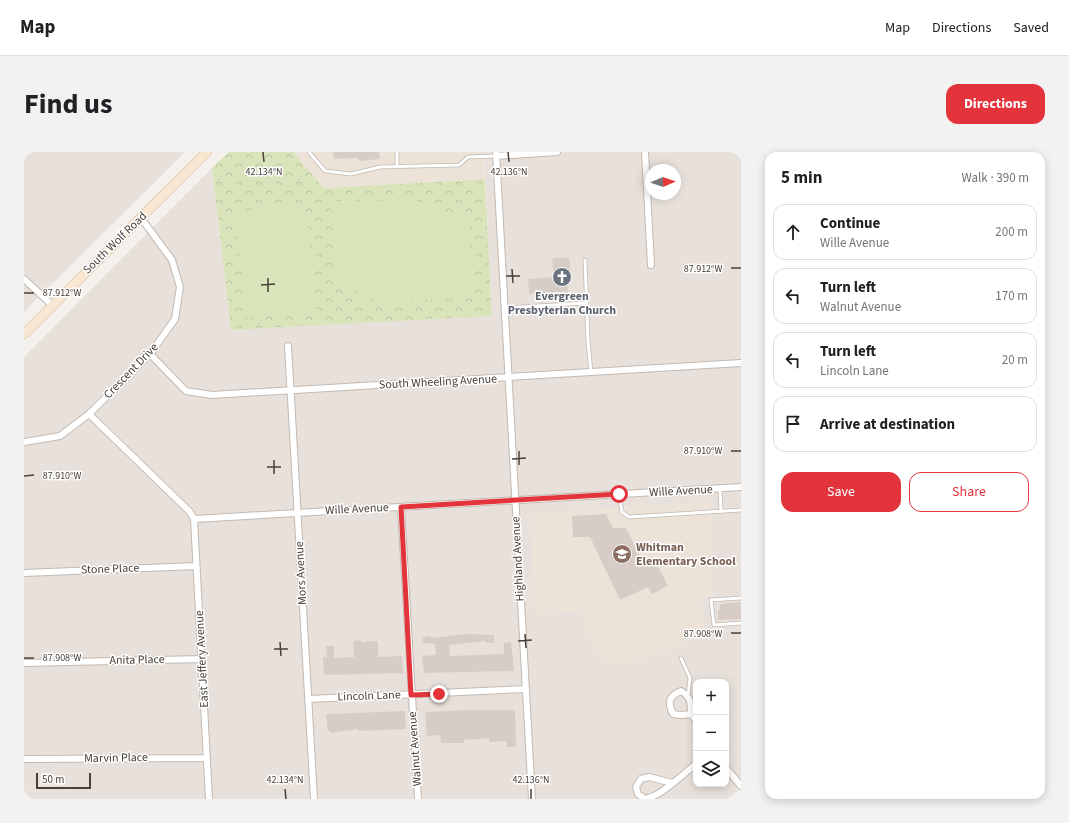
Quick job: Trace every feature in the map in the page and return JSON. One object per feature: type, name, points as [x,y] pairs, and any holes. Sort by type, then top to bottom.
[{"type":"main road","name":"South Wolf Road","points":[[24,334],[141,218],[201,154]]},
{"type":"street","points":[[496,154],[557,152]]},
{"type":"street","points":[[645,152],[651,265]]},
{"type":"street","name":"Highland Avenue","points":[[496,154],[532,799]]},
{"type":"street","name":"Crescent Drive","points":[[24,442],[60,436],[89,414],[150,354],[175,319],[180,287],[172,260],[141,218]]},
{"type":"street","points":[[24,279],[52,305]]},
{"type":"street","name":"Mors Avenue","points":[[288,346],[314,799]]},
{"type":"street","name":"South Wheeling Avenue","points":[[150,354],[186,390],[212,395],[741,363]]},
{"type":"street","points":[[89,414],[190,512],[194,519]]},
{"type":"street","name":"Wille Avenue","points":[[194,519],[741,487]]},
{"type":"street","name":"Walnut Avenue","points":[[401,507],[418,799]]},
{"type":"street","name":"East Jeffery Avenue","points":[[194,519],[209,799]]},
{"type":"street","name":"Stone Place","points":[[24,573],[196,566]]},
{"type":"street","name":"Anita Place","points":[[24,663],[202,659]]},
{"type":"street","name":"Lincoln Lane","points":[[308,699],[526,690]]},
{"type":"street","points":[[691,714],[673,714],[669,706],[669,699],[673,694],[681,691],[688,695],[692,703],[691,714],[693,717]]},
{"type":"street","name":"Marvin Place","points":[[24,759],[207,758]]},
{"type":"street","points":[[672,783],[649,776],[641,779],[636,787],[638,794],[645,799],[652,798],[672,783],[693,766]]},
{"type":"street","points":[[729,772],[741,786]]},
{"type":"lane","points":[[309,152],[325,171],[351,174],[380,167],[459,165],[468,157],[496,154]]},
{"type":"lane","points":[[397,152],[397,167]]},
{"type":"lane","points":[[465,152],[468,157]]},
{"type":"lane","points":[[477,152],[478,157]]},
{"type":"lane","points":[[585,260],[586,303],[591,372]]},
{"type":"lane","points":[[504,308],[586,303]]},
{"type":"lane","points":[[720,488],[721,511]]},
{"type":"lane","points":[[619,494],[622,512],[629,517],[741,510]]},
{"type":"lane","points":[[741,598],[711,600],[714,625],[741,623]]},
{"type":"lane","points":[[681,658],[690,678],[688,695]]},
{"type":"shaded area","points":[[24,152],[185,152],[24,312]]},
{"type":"shaded area","points":[[293,152],[484,152],[485,179],[324,188]]},
{"type":"shaded area","points":[[484,152],[741,152],[741,788],[728,799],[24,799],[24,357],[212,168],[231,330],[492,315]]},
{"type":"shaded area","name":"Whitman Elementary School","points":[[713,501],[713,596],[701,597],[704,637],[633,663],[606,663],[586,634],[581,611],[535,615],[530,513]]},
{"type":"green space","points":[[229,152],[293,152],[324,188],[485,179],[492,316],[231,330],[212,168]]},
{"type":"green space","points":[[417,200],[417,212],[431,206],[435,216],[469,214],[473,298],[384,302],[384,294],[363,303],[355,286],[334,287],[332,204],[335,201]]},
{"type":"green space","points":[[305,204],[317,311],[246,318],[235,212]]},
{"type":"building","points":[[333,152],[379,152],[380,159],[359,161],[358,158],[334,159]]},
{"type":"building","name":"Evergreen Presbyterian Church","points":[[552,258],[569,258],[571,278],[567,278],[568,295],[558,296],[558,292],[529,294],[528,279],[554,277]]},
{"type":"building","points":[[606,514],[613,528],[626,528],[643,562],[650,559],[653,564],[656,562],[668,586],[652,594],[648,587],[620,600],[590,537],[573,537],[572,516]]},
{"type":"building","points":[[741,602],[741,619],[718,620],[718,610],[720,610],[720,604]]},
{"type":"building","points":[[467,634],[494,635],[494,643],[486,643],[486,641],[449,645],[450,656],[504,654],[504,643],[511,642],[514,671],[424,673],[422,656],[436,655],[435,644],[423,643],[423,637],[431,636],[431,638]]},
{"type":"building","points":[[361,640],[361,642],[378,641],[378,657],[402,656],[403,673],[324,675],[323,657],[327,657],[326,646],[334,646],[334,658],[354,657],[353,641]]},
{"type":"building","points":[[515,710],[516,747],[507,747],[506,741],[489,742],[489,738],[464,740],[464,743],[441,743],[440,735],[427,736],[425,712]]},
{"type":"building","points":[[405,711],[406,729],[358,731],[358,729],[330,733],[330,731],[328,731],[326,714]]},
{"type":"place","name":"Evergreen Presbyterian Church","points":[[562,277]]},
{"type":"place","name":"Whitman Elementary School","points":[[622,554]]},
{"type":"route","points":[[439,694],[411,695],[401,507],[619,494]]}]
